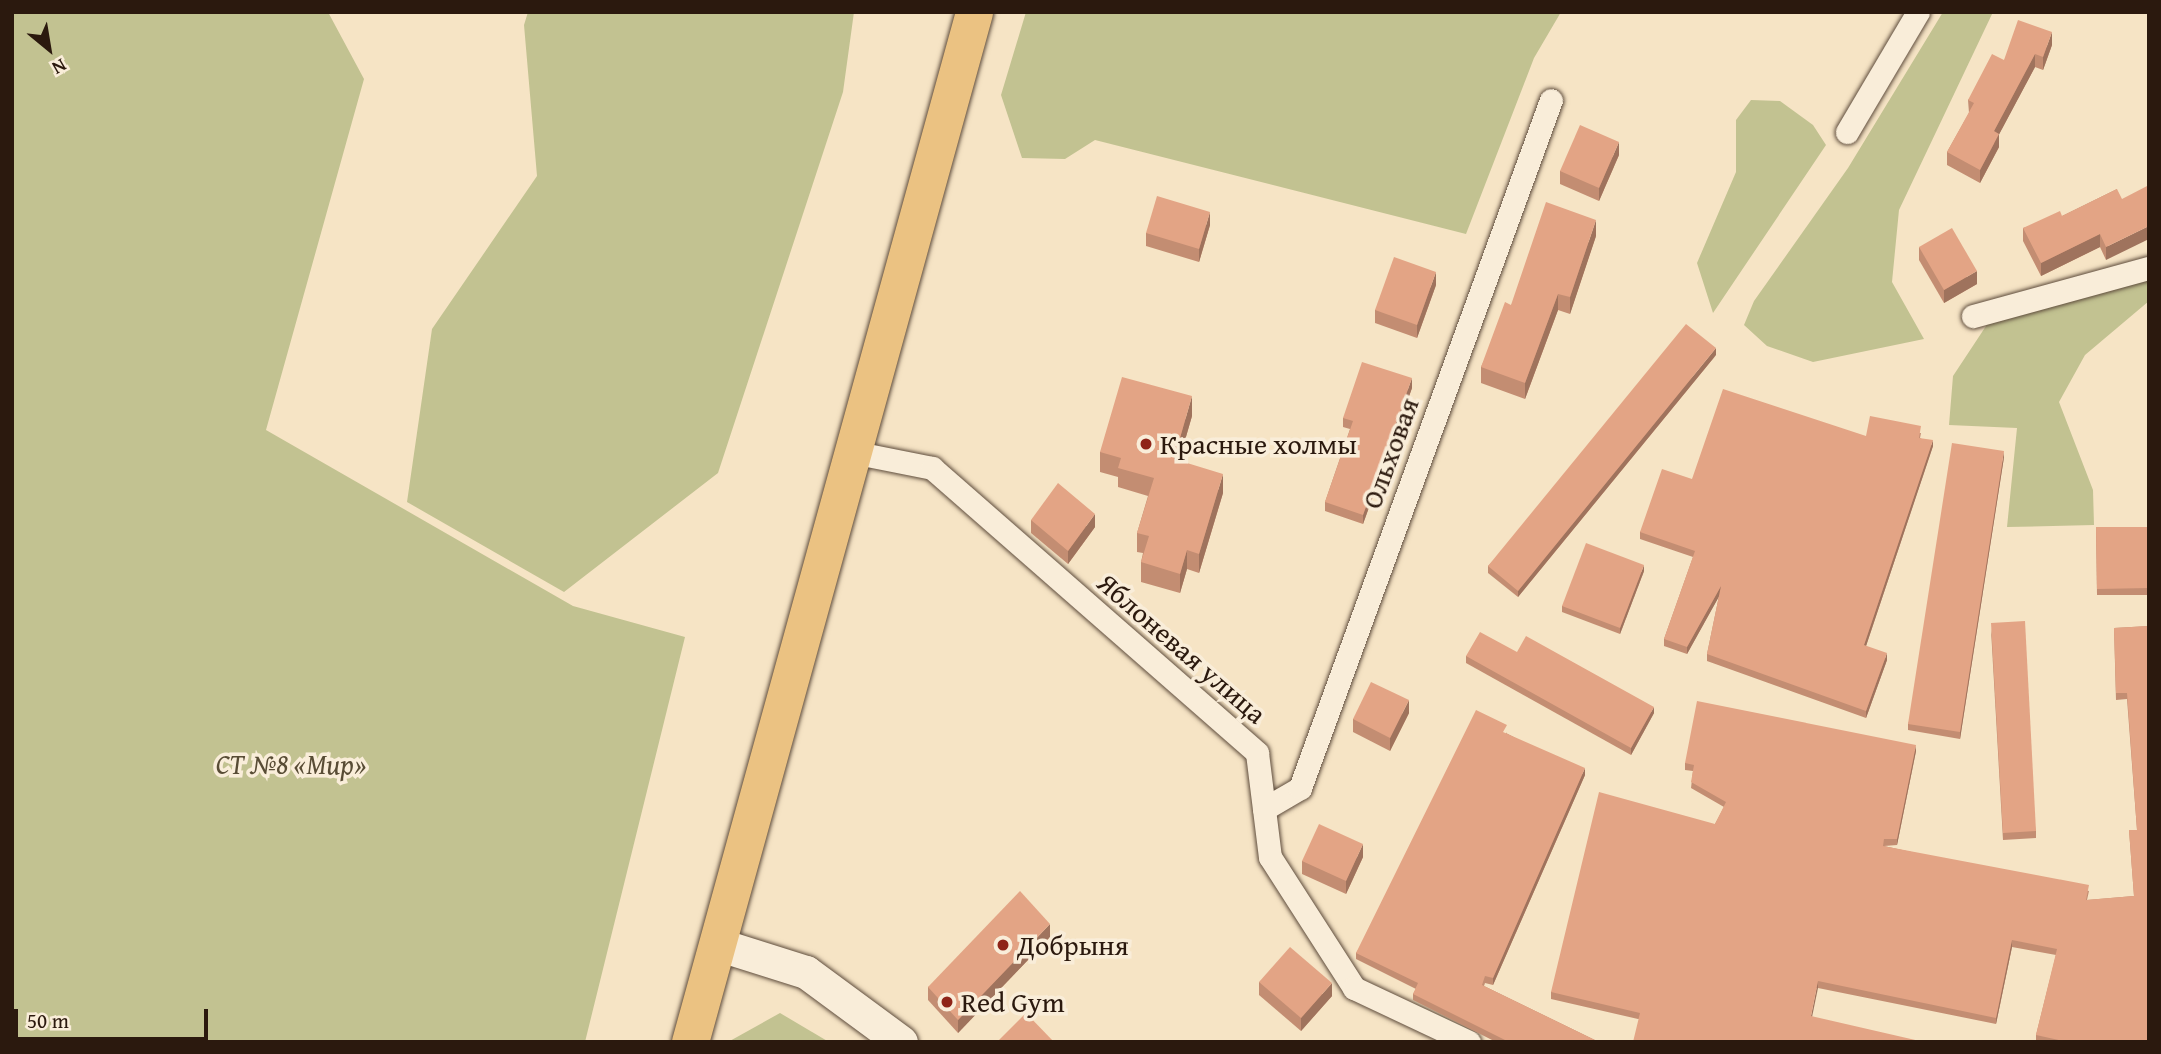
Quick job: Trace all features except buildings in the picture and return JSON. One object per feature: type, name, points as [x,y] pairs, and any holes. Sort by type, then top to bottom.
[{"type":"main road","points":[[690,1042],[974,12]]},
{"type":"street","points":[[1847,132],[1919,12]]},
{"type":"street","name":"Ольховая","points":[[1264,809],[1300,788],[1551,100]]},
{"type":"street","points":[[1973,316],[2149,268]]},
{"type":"street","name":"Яблоневая улица","points":[[852,452],[932,468],[1257,753],[1269,857],[1354,988],[1469,1042]]},
{"type":"street","points":[[717,944],[806,972],[901,1042]]},
{"type":"green space","name":"СТ №8 «Мир»","points":[[12,12],[328,12],[364,79],[266,430],[573,606],[685,637],[585,1042],[12,1042]]},
{"type":"green space","points":[[528,12],[854,12],[843,92],[718,473],[564,592],[407,502],[432,329],[537,176],[524,25]]},
{"type":"green space","points":[[1026,12],[1561,12],[1534,58],[1466,234],[1095,140],[1065,159],[1022,158],[1001,95]]},
{"type":"green space","points":[[1943,12],[1993,12],[1899,210],[1892,282],[1924,339],[1813,362],[1767,346],[1744,325],[1754,301],[1848,168]]},
{"type":"green space","points":[[1751,100],[1780,101],[1813,125],[1826,145],[1713,313],[1697,263],[1736,172],[1736,120]]},
{"type":"green space","points":[[2149,277],[2149,301],[2085,355],[2059,402],[2093,490],[2094,525],[2007,527],[2017,428],[1949,425],[1953,376],[1990,320]]},
{"type":"green space","points":[[780,1013],[829,1042],[728,1042]]},
{"type":"place","name":"Красные холмы","points":[[1146,444]]},
{"type":"place","name":"Добрыня","points":[[1003,945]]},
{"type":"place","name":"Red Gym","points":[[947,1002]]}]
